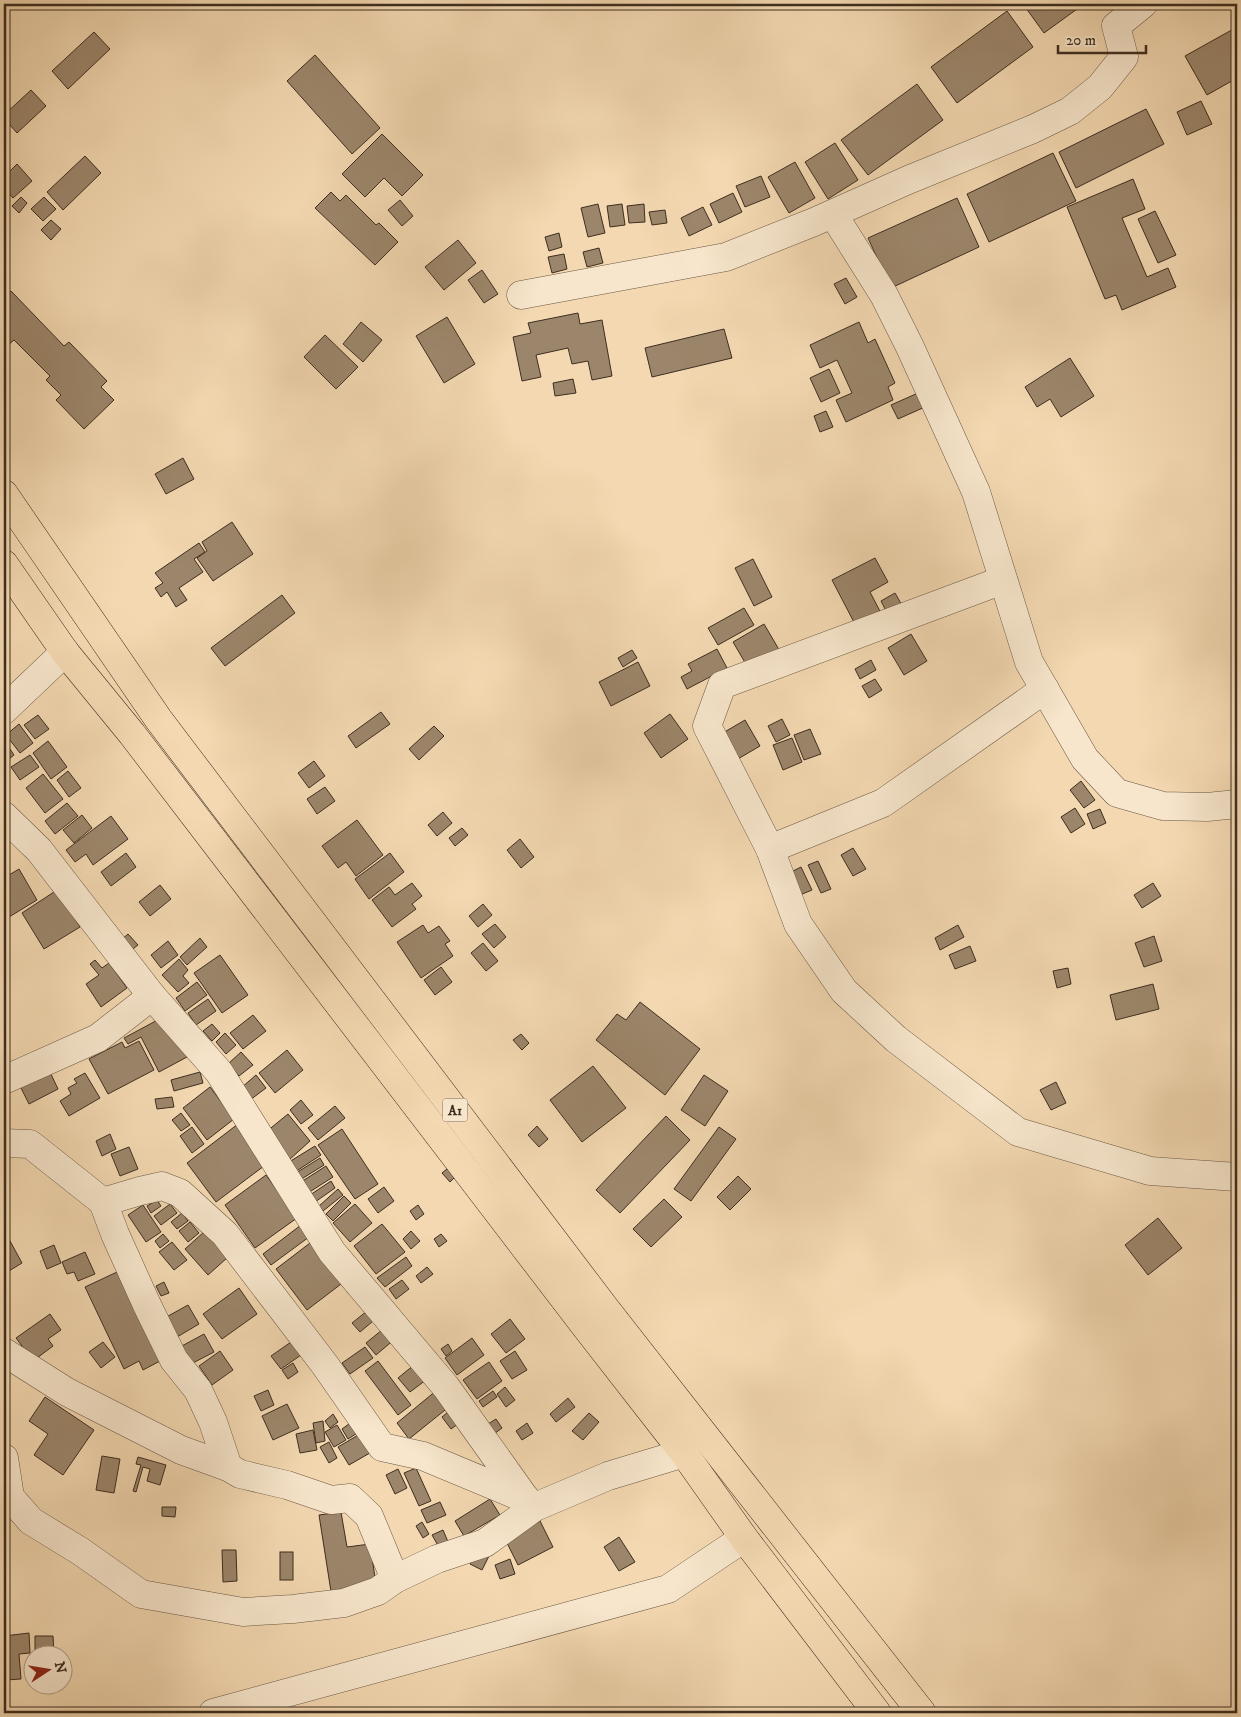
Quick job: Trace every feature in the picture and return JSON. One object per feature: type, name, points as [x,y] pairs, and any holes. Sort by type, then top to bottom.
[{"type":"highway","name":"A1","points":[[4,494],[159,720],[605,1308],[922,1713]]},
{"type":"highway","name":"A1","points":[[4,564],[65,652],[138,742],[684,1453],[744,1538],[877,1713]]},
{"type":"highway","points":[[504,1220],[525,1203]]},
{"type":"street","points":[[520,294],[726,257],[814,222],[908,180],[1033,129],[1070,111],[1100,87],[1124,57],[1116,26],[1143,4]]},
{"type":"street","points":[[833,214],[884,295],[910,347],[976,492],[1029,662],[1085,759],[1117,793],[1163,806],[1207,807],[1237,804]]},
{"type":"street","points":[[1003,580],[722,685],[707,726],[770,850],[798,924],[844,991],[896,1039],[1018,1132],[1150,1171],[1237,1177]]},
{"type":"street","points":[[4,710],[65,652]]},
{"type":"street","points":[[770,850],[883,803],[1045,689]]},
{"type":"street","points":[[4,816],[39,850],[152,996],[219,1072],[332,1252],[446,1387],[530,1502]]},
{"type":"street","points":[[4,1080],[98,1038],[152,996]]},
{"type":"street","points":[[4,1143],[30,1144],[103,1202],[115,1234],[174,1360],[198,1390],[213,1422],[228,1467]]},
{"type":"street","points":[[103,1202],[140,1190],[162,1186],[180,1193],[225,1234],[325,1365],[382,1447],[423,1456],[530,1502]]},
{"type":"street","points":[[4,1352],[67,1392],[181,1450],[228,1467],[240,1474],[287,1485],[331,1500],[350,1498],[369,1516],[396,1579]]},
{"type":"street","points":[[4,1458],[10,1497],[31,1521],[80,1551],[141,1594],[243,1612],[344,1603],[378,1592],[396,1579],[437,1559],[485,1543],[530,1502],[684,1453]]},
{"type":"street","points":[[212,1713],[668,1589],[744,1538]]},
{"type":"building","points":[[1023,4],[1084,4],[1044,33]]},
{"type":"building","points":[[1007,11],[1033,47],[957,103],[931,67]]},
{"type":"building","points":[[1237,27],[1237,78],[1207,95],[1185,56]]},
{"type":"building","points":[[94,32],[110,49],[68,89],[52,71]]},
{"type":"building","points":[[315,55],[380,128],[352,154],[287,81]]},
{"type":"building","points":[[917,84],[943,120],[868,175],[841,140]]},
{"type":"building","points":[[31,90],[46,106],[17,133],[4,118],[4,115]]},
{"type":"building","points":[[1201,101],[1212,124],[1187,135],[1177,112]]},
{"type":"building","points":[[1146,109],[1164,144],[1076,188],[1059,152]]},
{"type":"building","points":[[382,134],[423,175],[402,196],[384,178],[365,197],[342,174]]},
{"type":"building","points":[[835,143],[858,180],[828,199],[805,162]]},
{"type":"building","points":[[1053,153],[1076,201],[989,242],[967,194]]},
{"type":"building","points":[[85,156],[101,173],[63,210],[47,192]]},
{"type":"building","points":[[795,162],[815,198],[789,213],[768,177]]},
{"type":"building","points":[[17,164],[32,181],[13,198],[4,188],[4,177]]},
{"type":"building","points":[[761,176],[770,197],[745,207],[736,186]]},
{"type":"building","points":[[1133,179],[1145,209],[1122,218],[1147,277],[1168,268],[1176,287],[1122,310],[1116,295],[1105,299],[1067,207]]},
{"type":"building","points":[[331,192],[340,201],[346,195],[376,225],[379,223],[398,242],[375,265],[315,208]]},
{"type":"building","points":[[733,193],[742,212],[719,223],[710,204]]},
{"type":"building","points":[[21,197],[27,203],[19,213],[12,206]]},
{"type":"building","points":[[44,197],[56,209],[43,221],[31,209]]},
{"type":"building","points":[[957,198],[979,247],[891,288],[868,238]]},
{"type":"building","points":[[400,200],[413,216],[402,226],[388,210]]},
{"type":"building","points":[[598,204],[605,233],[588,237],[581,208]]},
{"type":"building","points":[[622,204],[625,225],[610,227],[607,206]]},
{"type":"building","points":[[644,204],[645,222],[629,223],[627,206]]},
{"type":"building","points":[[703,207],[712,225],[689,236],[681,218]]},
{"type":"building","points":[[665,210],[667,223],[652,225],[649,212]]},
{"type":"building","points":[[1155,211],[1176,255],[1158,263],[1138,219]]},
{"type":"building","points":[[51,220],[61,229],[51,240],[41,230]]},
{"type":"building","points":[[559,233],[562,247],[549,251],[545,237]]},
{"type":"building","points":[[458,240],[476,263],[444,290],[425,267]]},
{"type":"building","points":[[599,248],[603,263],[587,267],[583,252]]},
{"type":"building","points":[[564,254],[567,269],[552,273],[548,257]]},
{"type":"building","points":[[482,270],[498,294],[484,303],[468,280]]},
{"type":"building","points":[[846,278],[857,297],[845,304],[834,284]]},
{"type":"building","points":[[11,291],[64,346],[69,342],[107,381],[101,387],[114,400],[84,429],[56,400],[61,395],[46,380],[50,376],[14,340],[7,346],[4,342],[4,298]]},
{"type":"building","points":[[578,313],[580,324],[602,320],[612,376],[592,380],[588,361],[572,364],[568,348],[536,355],[541,377],[522,381],[513,337],[531,333],[528,323]]},
{"type":"building","points":[[447,317],[475,364],[444,383],[416,336]]},
{"type":"building","points":[[361,322],[382,340],[363,362],[343,344]]},
{"type":"building","points":[[859,322],[868,343],[875,339],[895,383],[888,387],[893,400],[846,422],[836,400],[852,393],[837,360],[820,368],[810,345]]},
{"type":"building","points":[[724,329],[732,358],[652,377],[645,348]]},
{"type":"building","points":[[325,335],[358,367],[336,389],[304,357]]},
{"type":"building","points":[[1070,358],[1094,396],[1061,417],[1050,399],[1037,407],[1025,387]]},
{"type":"building","points":[[829,369],[840,393],[821,402],[810,378]]},
{"type":"building","points":[[573,379],[576,393],[555,396],[553,383]]},
{"type":"building","points":[[918,393],[925,407],[898,419],[891,405]]},
{"type":"building","points":[[826,411],[833,427],[820,432],[814,416]]},
{"type":"building","points":[[183,458],[194,479],[166,494],[155,474]]},
{"type":"building","points":[[232,522],[253,554],[213,581],[197,558],[207,551],[202,542]]},
{"type":"building","points":[[199,543],[205,552],[194,559],[203,572],[179,588],[187,600],[176,607],[167,592],[161,597],[155,588],[163,583],[155,573]]},
{"type":"building","points":[[875,558],[888,582],[870,592],[882,615],[857,628],[832,580]]},
{"type":"building","points":[[753,559],[772,597],[754,606],[735,568]]},
{"type":"building","points":[[895,593],[903,607],[888,615],[881,601]]},
{"type":"building","points":[[282,595],[295,613],[225,666],[211,648]]},
{"type":"building","points":[[744,608],[754,625],[718,645],[708,628]]},
{"type":"building","points":[[764,624],[781,653],[750,671],[733,642]]},
{"type":"building","points":[[911,634],[927,661],[904,675],[888,648]]},
{"type":"building","points":[[717,649],[727,668],[687,689],[681,677],[692,671],[688,664]]},
{"type":"building","points":[[632,650],[637,658],[623,667],[618,658]]},
{"type":"building","points":[[871,660],[876,670],[860,679],[855,669]]},
{"type":"building","points":[[638,662],[650,686],[611,706],[599,682]]},
{"type":"building","points":[[875,679],[882,690],[869,698],[862,686]]},
{"type":"building","points":[[381,712],[390,724],[356,748],[348,736]]},
{"type":"building","points":[[670,714],[688,739],[661,758],[644,733]]},
{"type":"building","points":[[38,715],[49,729],[35,739],[24,725]]},
{"type":"building","points":[[782,719],[790,735],[776,742],[768,726]]},
{"type":"building","points":[[745,720],[760,746],[731,763],[716,737]]},
{"type":"building","points":[[19,724],[33,743],[20,753],[6,735]]},
{"type":"building","points":[[434,726],[444,736],[419,760],[409,749]]},
{"type":"building","points":[[810,729],[821,754],[804,760],[794,735]]},
{"type":"building","points":[[792,738],[802,762],[783,770],[773,745]]},
{"type":"building","points":[[4,740],[14,755],[4,763]]},
{"type":"building","points":[[48,741],[67,767],[51,779],[33,753]]},
{"type":"building","points":[[30,755],[39,767],[20,780],[11,767]]},
{"type":"building","points":[[314,761],[325,776],[309,788],[298,773]]},
{"type":"building","points":[[68,771],[81,788],[69,797],[57,780]]},
{"type":"building","points":[[43,774],[63,799],[45,813],[26,788]]},
{"type":"building","points":[[1081,781],[1095,800],[1084,808],[1070,790]]},
{"type":"building","points":[[325,787],[335,801],[317,814],[307,799]]},
{"type":"building","points":[[67,803],[78,816],[55,834],[45,821]]},
{"type":"building","points":[[1075,808],[1085,824],[1071,833],[1061,817]]},
{"type":"building","points":[[1100,809],[1106,823],[1093,829],[1087,814]]},
{"type":"building","points":[[443,812],[452,823],[437,836],[428,825]]},
{"type":"building","points":[[82,815],[92,828],[74,843],[63,830]]},
{"type":"building","points":[[111,816],[128,839],[93,865],[86,854],[75,862],[66,850]]},
{"type":"building","points":[[357,820],[383,855],[356,876],[346,862],[338,868],[322,846]]},
{"type":"building","points":[[462,828],[468,835],[455,846],[449,838]]},
{"type":"building","points":[[520,839],[534,857],[521,868],[507,850]]},
{"type":"building","points":[[853,848],[866,869],[853,876],[841,855]]},
{"type":"building","points":[[126,853],[136,867],[111,886],[101,872]]},
{"type":"building","points":[[390,853],[404,872],[369,899],[355,879]]},
{"type":"building","points":[[818,861],[831,889],[821,893],[808,865]]},
{"type":"building","points":[[801,867],[812,890],[800,895],[789,873]]},
{"type":"building","points":[[19,869],[37,900],[4,920],[4,878]]},
{"type":"building","points":[[412,883],[422,896],[412,904],[416,909],[392,927],[372,900],[389,887],[395,895]]},
{"type":"building","points":[[1153,883],[1161,896],[1142,908],[1134,895]]},
{"type":"building","points":[[160,885],[171,899],[150,916],[139,902]]},
{"type":"building","points":[[57,890],[80,927],[44,949],[22,913]]},
{"type":"building","points":[[483,904],[492,915],[478,927],[469,916]]},
{"type":"building","points":[[495,924],[506,937],[494,948],[482,934]]},
{"type":"building","points":[[423,925],[428,933],[439,926],[450,941],[445,944],[453,956],[421,978],[397,942]]},
{"type":"building","points":[[958,925],[964,937],[940,950],[935,938]]},
{"type":"building","points":[[128,934],[138,945],[129,952],[120,941]]},
{"type":"building","points":[[1154,936],[1162,961],[1144,967],[1135,943]]},
{"type":"building","points":[[200,938],[207,947],[187,965],[180,957]]},
{"type":"building","points":[[168,941],[178,955],[161,968],[151,955]]},
{"type":"building","points":[[483,943],[498,961],[486,971],[471,953]]},
{"type":"building","points":[[970,946],[976,961],[955,969],[949,955]]},
{"type":"building","points":[[220,955],[248,995],[222,1013],[194,973]]},
{"type":"building","points":[[179,959],[188,970],[183,976],[189,983],[178,992],[162,975]]},
{"type":"building","points":[[95,960],[102,968],[109,963],[127,988],[101,1007],[86,984],[99,975],[90,964]]},
{"type":"building","points":[[441,967],[452,982],[435,995],[424,980]]},
{"type":"building","points":[[1068,968],[1071,984],[1057,988],[1053,971]]},
{"type":"building","points":[[197,982],[207,995],[185,1011],[176,998]]},
{"type":"building","points":[[1153,984],[1159,1009],[1116,1020],[1110,995]]},
{"type":"building","points":[[208,999],[216,1011],[196,1025],[188,1013]]},
{"type":"building","points":[[640,1002],[700,1049],[665,1095],[596,1040],[617,1014],[626,1020]]},
{"type":"building","points":[[253,1015],[266,1031],[243,1049],[230,1033]]},
{"type":"building","points":[[165,1016],[187,1057],[159,1072],[141,1037],[128,1044],[124,1038]]},
{"type":"building","points":[[212,1024],[220,1033],[212,1041],[203,1031]]},
{"type":"building","points":[[225,1033],[236,1045],[226,1054],[216,1042]]},
{"type":"building","points":[[521,1034],[529,1043],[522,1050],[513,1040]]},
{"type":"building","points":[[139,1041],[154,1070],[108,1094],[89,1059],[122,1042],[125,1048]]},
{"type":"building","points":[[287,1050],[303,1070],[275,1093],[259,1073]]},
{"type":"building","points":[[241,1052],[253,1065],[239,1076],[228,1064]]},
{"type":"building","points":[[593,1066],[626,1108],[582,1142],[550,1100]]},
{"type":"building","points":[[49,1070],[58,1089],[29,1104],[19,1084]]},
{"type":"building","points":[[200,1072],[203,1083],[174,1091],[171,1080]]},
{"type":"building","points":[[85,1073],[100,1098],[69,1116],[60,1101],[71,1094],[68,1088],[77,1083],[74,1079]]},
{"type":"building","points":[[256,1075],[266,1088],[250,1100],[241,1088]]},
{"type":"building","points":[[704,1075],[728,1091],[705,1126],[681,1110]]},
{"type":"building","points":[[1056,1082],[1066,1103],[1051,1110],[1040,1090]]},
{"type":"building","points":[[210,1087],[234,1119],[207,1140],[183,1108]]},
{"type":"building","points":[[172,1097],[174,1107],[157,1109],[155,1099]]},
{"type":"building","points":[[301,1100],[313,1115],[301,1124],[290,1110]]},
{"type":"building","points":[[335,1106],[345,1118],[318,1140],[308,1128]]},
{"type":"building","points":[[181,1113],[190,1125],[181,1131],[172,1120]]},
{"type":"building","points":[[288,1114],[310,1141],[289,1160],[266,1132]]},
{"type":"building","points":[[666,1116],[690,1140],[620,1213],[596,1190]]},
{"type":"building","points":[[238,1124],[268,1163],[216,1202],[187,1163]]},
{"type":"building","points":[[537,1126],[548,1139],[539,1147],[528,1135]]},
{"type":"building","points":[[192,1127],[204,1144],[192,1153],[180,1136]]},
{"type":"building","points":[[719,1127],[736,1139],[691,1201],[674,1189]]},
{"type":"building","points":[[342,1129],[378,1184],[355,1199],[318,1145]]},
{"type":"building","points":[[110,1134],[116,1149],[102,1156],[96,1141]]},
{"type":"building","points":[[315,1146],[321,1155],[295,1172],[289,1162]]},
{"type":"building","points":[[129,1147],[138,1169],[120,1176],[111,1154]]},
{"type":"building","points":[[320,1158],[324,1165],[300,1180],[296,1173]]},
{"type":"building","points":[[326,1166],[333,1177],[308,1193],[301,1182]]},
{"type":"building","points":[[447,1169],[455,1177],[450,1182],[442,1173]]},
{"type":"building","points":[[266,1175],[297,1218],[255,1248],[225,1205]]},
{"type":"building","points":[[738,1176],[751,1189],[730,1210],[717,1197]]},
{"type":"building","points":[[331,1181],[335,1188],[315,1202],[310,1195]]},
{"type":"building","points":[[384,1187],[394,1201],[378,1213],[368,1199]]},
{"type":"building","points":[[338,1189],[343,1195],[323,1211],[319,1206]]},
{"type":"building","points":[[344,1196],[351,1203],[333,1221],[326,1214]]},
{"type":"building","points":[[664,1199],[682,1217],[651,1247],[633,1229]]},
{"type":"building","points":[[157,1200],[161,1206],[151,1213],[147,1206]]},
{"type":"building","points":[[170,1204],[177,1213],[161,1225],[154,1216]]},
{"type":"building","points":[[355,1204],[372,1223],[350,1242],[333,1223]]},
{"type":"building","points":[[143,1205],[161,1232],[146,1242],[128,1215]]},
{"type":"building","points":[[418,1205],[424,1214],[416,1220],[410,1211]]},
{"type":"building","points":[[182,1213],[188,1221],[177,1229],[171,1222]]},
{"type":"building","points":[[1158,1218],[1182,1248],[1148,1275],[1125,1245]]},
{"type":"building","points":[[190,1222],[199,1233],[188,1242],[179,1231]]},
{"type":"building","points":[[382,1224],[405,1252],[376,1274],[354,1246]]},
{"type":"building","points":[[301,1225],[309,1237],[271,1265],[263,1254]]},
{"type":"building","points":[[4,1230],[22,1263],[4,1274]]},
{"type":"building","points":[[205,1231],[228,1257],[208,1275],[185,1249]]},
{"type":"building","points":[[411,1231],[420,1241],[411,1249],[403,1239]]},
{"type":"building","points":[[163,1234],[169,1241],[160,1248],[155,1241]]},
{"type":"building","points":[[441,1234],[447,1241],[439,1247],[434,1239]]},
{"type":"building","points":[[314,1240],[345,1281],[307,1310],[276,1269]]},
{"type":"building","points":[[172,1242],[187,1260],[174,1270],[159,1252]]},
{"type":"building","points":[[54,1245],[61,1263],[47,1269],[40,1251]]},
{"type":"building","points":[[85,1252],[95,1274],[78,1281],[74,1272],[67,1274],[62,1262]]},
{"type":"building","points":[[406,1257],[412,1266],[385,1287],[377,1278]]},
{"type":"building","points":[[427,1267],[433,1274],[421,1283],[416,1276]]},
{"type":"building","points":[[117,1272],[160,1361],[143,1370],[139,1361],[124,1369],[85,1287]]},
{"type":"building","points":[[402,1280],[409,1289],[396,1299],[389,1289]]},
{"type":"building","points":[[164,1282],[169,1293],[161,1296],[156,1286]]},
{"type":"building","points":[[239,1288],[257,1314],[222,1339],[203,1314]]},
{"type":"building","points":[[188,1305],[199,1324],[172,1340],[161,1320]]},
{"type":"building","points":[[372,1307],[379,1316],[360,1332],[352,1323]]},
{"type":"building","points":[[50,1314],[61,1330],[48,1339],[53,1346],[33,1361],[16,1338]]},
{"type":"building","points":[[510,1319],[525,1339],[506,1353],[491,1334]]},
{"type":"building","points":[[387,1326],[396,1338],[376,1355],[366,1343]]},
{"type":"building","points":[[204,1334],[214,1352],[189,1365],[180,1347]]},
{"type":"building","points":[[472,1338],[484,1355],[457,1375],[445,1358]]},
{"type":"building","points":[[103,1342],[115,1357],[101,1368],[89,1352]]},
{"type":"building","points":[[291,1342],[301,1355],[281,1369],[271,1356]]},
{"type":"building","points":[[448,1344],[452,1351],[446,1356],[441,1349]]},
{"type":"building","points":[[365,1347],[373,1358],[350,1374],[342,1363]]},
{"type":"building","points":[[220,1351],[233,1370],[212,1385],[199,1366]]},
{"type":"building","points":[[515,1351],[527,1370],[512,1379],[500,1361]]},
{"type":"building","points":[[378,1361],[411,1405],[398,1415],[365,1371]]},
{"type":"building","points":[[489,1362],[502,1381],[477,1399],[463,1380]]},
{"type":"building","points":[[293,1363],[298,1372],[288,1379],[282,1370]]},
{"type":"building","points":[[414,1365],[426,1380],[410,1392],[398,1378]]},
{"type":"building","points":[[505,1387],[515,1400],[506,1407],[497,1394]]},
{"type":"building","points":[[268,1390],[274,1405],[261,1411],[254,1396]]},
{"type":"building","points":[[437,1390],[450,1406],[409,1439],[397,1423]]},
{"type":"building","points":[[493,1391],[497,1397],[483,1407],[479,1401]]},
{"type":"building","points":[[45,1397],[94,1430],[63,1475],[34,1455],[48,1434],[29,1421]]},
{"type":"building","points":[[568,1398],[575,1407],[556,1422],[550,1414]]},
{"type":"building","points":[[287,1404],[299,1428],[273,1440],[262,1416]]},
{"type":"building","points":[[448,1412],[458,1424],[451,1429],[442,1417]]},
{"type":"building","points":[[589,1413],[599,1422],[583,1440],[572,1431]]},
{"type":"building","points":[[333,1414],[338,1422],[330,1428],[325,1421]]},
{"type":"building","points":[[496,1419],[502,1428],[494,1434],[488,1424]]},
{"type":"building","points":[[323,1421],[325,1441],[316,1443],[313,1423]]},
{"type":"building","points":[[353,1421],[359,1432],[348,1439],[342,1429]]},
{"type":"building","points":[[527,1423],[533,1433],[522,1440],[516,1431]]},
{"type":"building","points":[[337,1425],[346,1440],[334,1447],[325,1432]]},
{"type":"building","points":[[313,1430],[317,1450],[300,1453],[296,1434]]},
{"type":"building","points":[[365,1431],[375,1450],[349,1465],[338,1447]]},
{"type":"building","points":[[329,1442],[337,1458],[329,1463],[320,1447]]},
{"type":"building","points":[[102,1456],[120,1459],[114,1493],[96,1490]]},
{"type":"building","points":[[138,1457],[166,1465],[160,1485],[147,1481],[150,1469],[143,1467],[136,1492],[133,1491],[141,1465],[136,1464]]},
{"type":"building","points":[[416,1468],[431,1501],[419,1506],[404,1473]]},
{"type":"building","points":[[398,1469],[407,1488],[395,1494],[386,1475]]},
{"type":"building","points":[[490,1499],[500,1515],[464,1536],[455,1521]]},
{"type":"building","points":[[440,1502],[446,1515],[427,1523],[421,1510]]},
{"type":"building","points":[[162,1507],[176,1507],[175,1517],[162,1516]]},
{"type":"building","points":[[341,1512],[347,1547],[370,1544],[377,1591],[332,1598],[319,1515]]},
{"type":"building","points":[[540,1521],[553,1547],[518,1565],[505,1539]]},
{"type":"building","points":[[422,1522],[429,1534],[423,1538],[416,1526]]},
{"type":"building","points":[[443,1530],[449,1544],[440,1549],[432,1535]]},
{"type":"building","points":[[619,1537],[635,1562],[619,1571],[604,1547]]},
{"type":"building","points":[[477,1548],[490,1554],[482,1570],[470,1564]]},
{"type":"building","points":[[222,1550],[236,1550],[237,1581],[223,1582]]},
{"type":"building","points":[[280,1552],[293,1552],[293,1580],[280,1580]]},
{"type":"building","points":[[510,1559],[515,1574],[500,1579],[495,1565]]},
{"type":"building","points":[[29,1633],[30,1644],[22,1644],[22,1654],[19,1654],[21,1679],[5,1680],[7,1703],[4,1703],[4,1636]]},
{"type":"building","points":[[35,1636],[53,1636],[53,1644],[35,1644]]}]
